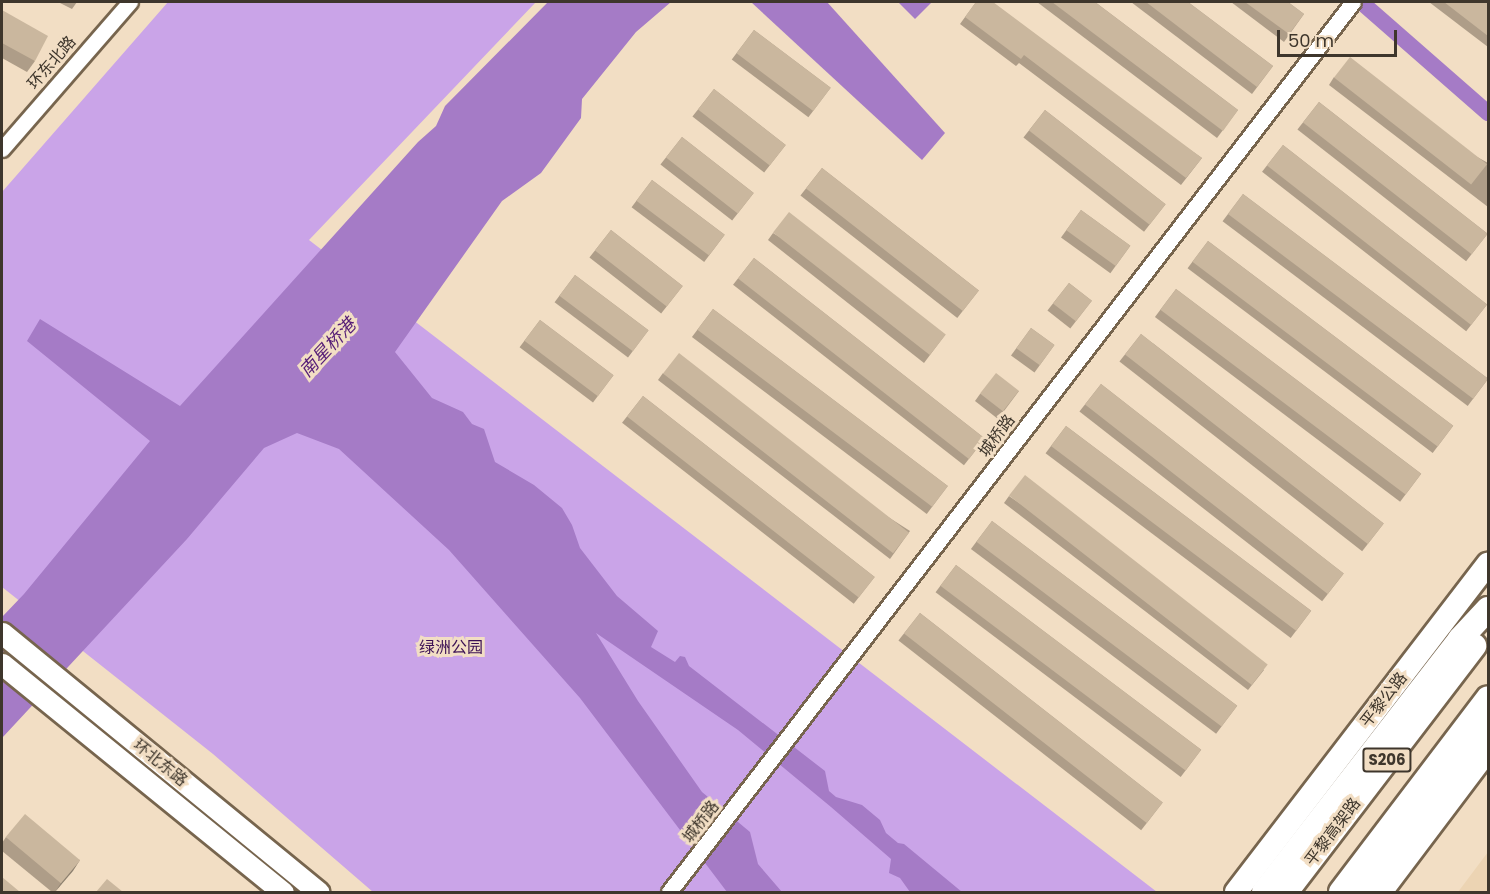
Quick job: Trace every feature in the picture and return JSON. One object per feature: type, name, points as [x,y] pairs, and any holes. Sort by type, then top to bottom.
[{"type":"highway","points":[[1264,892],[1460,639],[1488,609]]},
{"type":"highway","name":"平黎高架路","points":[[1286,892],[1488,628]]},
{"type":"highway","name":"S206","points":[[1341,892],[1488,698]]},
{"type":"highway","points":[[1363,892],[1488,727]]},
{"type":"main road","name":"平黎公路","points":[[1236,892],[1488,564]]},
{"type":"main road","name":"环北东路","points":[[2,633],[319,892]]},
{"type":"main road","name":"环北东路","points":[[2,664],[283,892]]},
{"type":"main road","points":[[1381,892],[1488,750]]},
{"type":"street","name":"环东北路","points":[[2,149],[130,2]]},
{"type":"street","name":"城桥路","points":[[669,892],[1353,2]]},
{"type":"shaded area","points":[[1488,852],[1488,892],[1458,892]]},
{"type":"green space","name":"绿洲公园","points":[[168,2],[536,2],[309,240],[1157,892],[373,892],[213,754],[2,587],[2,192]]},
{"type":"water","name":"南星桥港","points":[[548,2],[671,2],[636,32],[582,99],[581,118],[541,173],[502,201],[395,352],[432,398],[463,412],[472,424],[484,429],[495,462],[534,485],[562,508],[572,525],[580,548],[617,596],[658,631],[651,647],[675,662],[680,656],[685,657],[689,666],[825,771],[829,791],[836,797],[862,805],[880,820],[886,833],[898,843],[904,844],[962,892],[910,892],[900,878],[889,873],[891,859],[738,730],[596,633],[638,701],[702,792],[750,832],[758,864],[782,892],[727,892],[580,698],[449,550],[339,449],[297,433],[264,448],[187,539],[2,738],[2,617],[24,594],[150,441],[27,341],[40,319],[180,406],[418,142],[436,126],[445,106]]},
{"type":"water","points":[[751,2],[827,2],[945,133],[922,160]]},
{"type":"water","points":[[898,2],[932,2],[915,19]]},
{"type":"building","points":[[976,2],[993,2],[1202,158],[1186,178],[1024,55],[1021,59],[965,17]]},
{"type":"building","points":[[1052,2],[1095,2],[1238,110],[1223,131]]},
{"type":"building","points":[[1146,2],[1188,2],[1273,66],[1257,87]]},
{"type":"building","points":[[1245,2],[1288,2],[1304,14],[1289,34]]},
{"type":"building","points":[[1444,2],[1486,2],[1488,4],[1488,36]]},
{"type":"building","points":[[2,10],[48,36],[35,61],[2,43]]},
{"type":"building","points":[[754,30],[831,88],[813,111],[737,53]]},
{"type":"building","points":[[1350,57],[1487,164],[1471,185],[1334,77]]},
{"type":"building","points":[[714,89],[786,145],[770,166],[698,109]]},
{"type":"building","points":[[1319,102],[1488,234],[1472,254],[1303,122]]},
{"type":"building","points":[[1045,110],[1166,204],[1150,225],[1029,130]]},
{"type":"building","points":[[682,137],[754,193],[738,214],[666,157]]},
{"type":"building","points":[[1283,145],[1487,304],[1471,325],[1267,165]]},
{"type":"building","points":[[822,168],[979,291],[963,311],[806,188]]},
{"type":"building","points":[[652,180],[725,235],[709,256],[636,201]]},
{"type":"building","points":[[1243,194],[1488,379],[1473,399],[1228,214]]},
{"type":"building","points":[[1081,210],[1130,246],[1116,266],[1066,230]]},
{"type":"building","points":[[789,212],[946,335],[930,355],[773,232]]},
{"type":"building","points":[[611,230],[683,286],[667,307],[595,250]]},
{"type":"building","points":[[1208,241],[1453,426],[1438,447],[1192,262]]},
{"type":"building","points":[[754,258],[985,438],[969,459],[738,278]]},
{"type":"building","points":[[575,275],[648,330],[633,351],[559,296]]},
{"type":"building","points":[[1069,283],[1092,301],[1076,321],[1053,303]]},
{"type":"building","points":[[1176,289],[1421,474],[1406,495],[1160,310]]},
{"type":"building","points":[[713,309],[948,486],[932,507],[697,330]]},
{"type":"building","points":[[540,320],[613,375],[598,396],[524,341]]},
{"type":"building","points":[[1031,328],[1054,345],[1040,365],[1016,348]]},
{"type":"building","points":[[1141,334],[1384,524],[1368,544],[1125,354]]},
{"type":"building","points":[[679,353],[909,533],[893,553],[663,373]]},
{"type":"building","points":[[996,373],[1019,391],[1003,411],[980,393]]},
{"type":"building","points":[[1101,384],[1344,574],[1328,594],[1085,404]]},
{"type":"building","points":[[643,396],[875,577],[859,597],[627,416]]},
{"type":"building","points":[[1066,426],[1311,611],[1296,631],[1051,446]]},
{"type":"building","points":[[1025,475],[1268,665],[1252,685],[1009,495]]},
{"type":"building","points":[[992,521],[1237,706],[1222,727],[976,542]]},
{"type":"building","points":[[956,565],[1201,750],[1186,771],[940,586]]},
{"type":"building","points":[[920,613],[1163,803],[1147,823],[904,633]]},
{"type":"building","points":[[25,814],[80,860],[61,883],[6,837]]},
{"type":"building","points":[[2,877],[20,892],[2,892]]},
{"type":"building","points":[[107,879],[123,892],[96,892]]},
{"type":"waterway","points":[[1361,2],[1488,113]]}]
